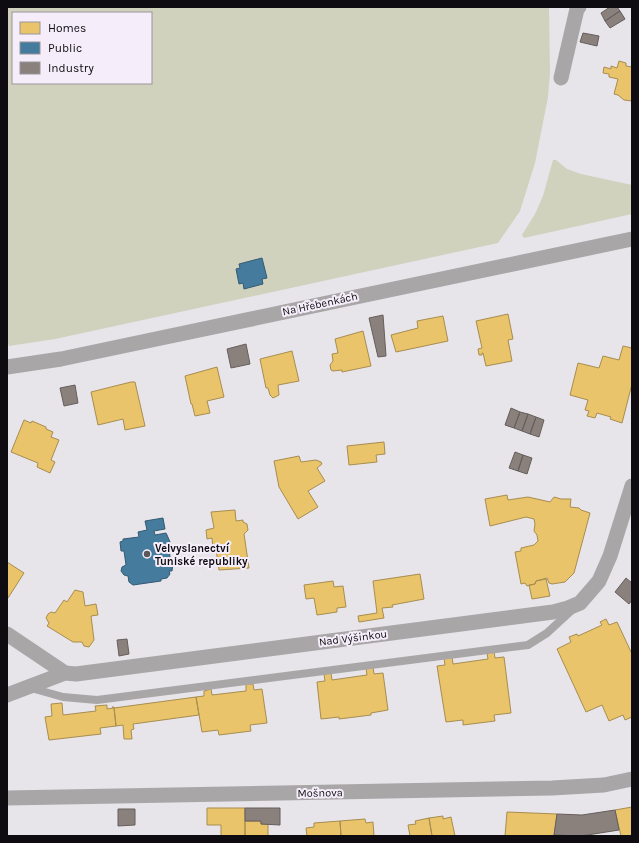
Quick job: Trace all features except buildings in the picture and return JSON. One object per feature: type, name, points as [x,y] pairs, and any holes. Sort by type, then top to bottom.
[{"type":"street","points":[[561,78],[578,8]]},
{"type":"street","name":"Na Hřebenkách","points":[[7,367],[61,359],[632,239]]},
{"type":"street","name":"Nad Výšinkou","points":[[65,673],[76,674],[553,612],[568,608],[580,602],[599,581],[610,556],[632,486]]},
{"type":"street","points":[[7,634],[65,673]]},
{"type":"street","points":[[7,695],[65,673]]},
{"type":"street","name":"Mošnova","points":[[7,798],[552,788],[604,785],[632,779]]},
{"type":"lane","points":[[27,687],[63,697],[97,700],[528,645],[547,633],[580,602]]},
{"type":"green space","points":[[7,7],[549,7],[550,73],[548,97],[535,163],[520,211],[498,243],[55,339],[9,346],[7,341]],"holes":[[[262,258],[266,278],[262,279],[263,284],[244,288],[243,283],[239,284],[236,269],[240,268],[239,264]]]},
{"type":"green space","points":[[553,160],[556,160],[567,169],[581,174],[632,185],[632,214],[524,238],[522,235],[535,214],[543,196]]},
{"type":"place","name":"Velvyslanectví Tuniské republiky","points":[[147,554]]}]
